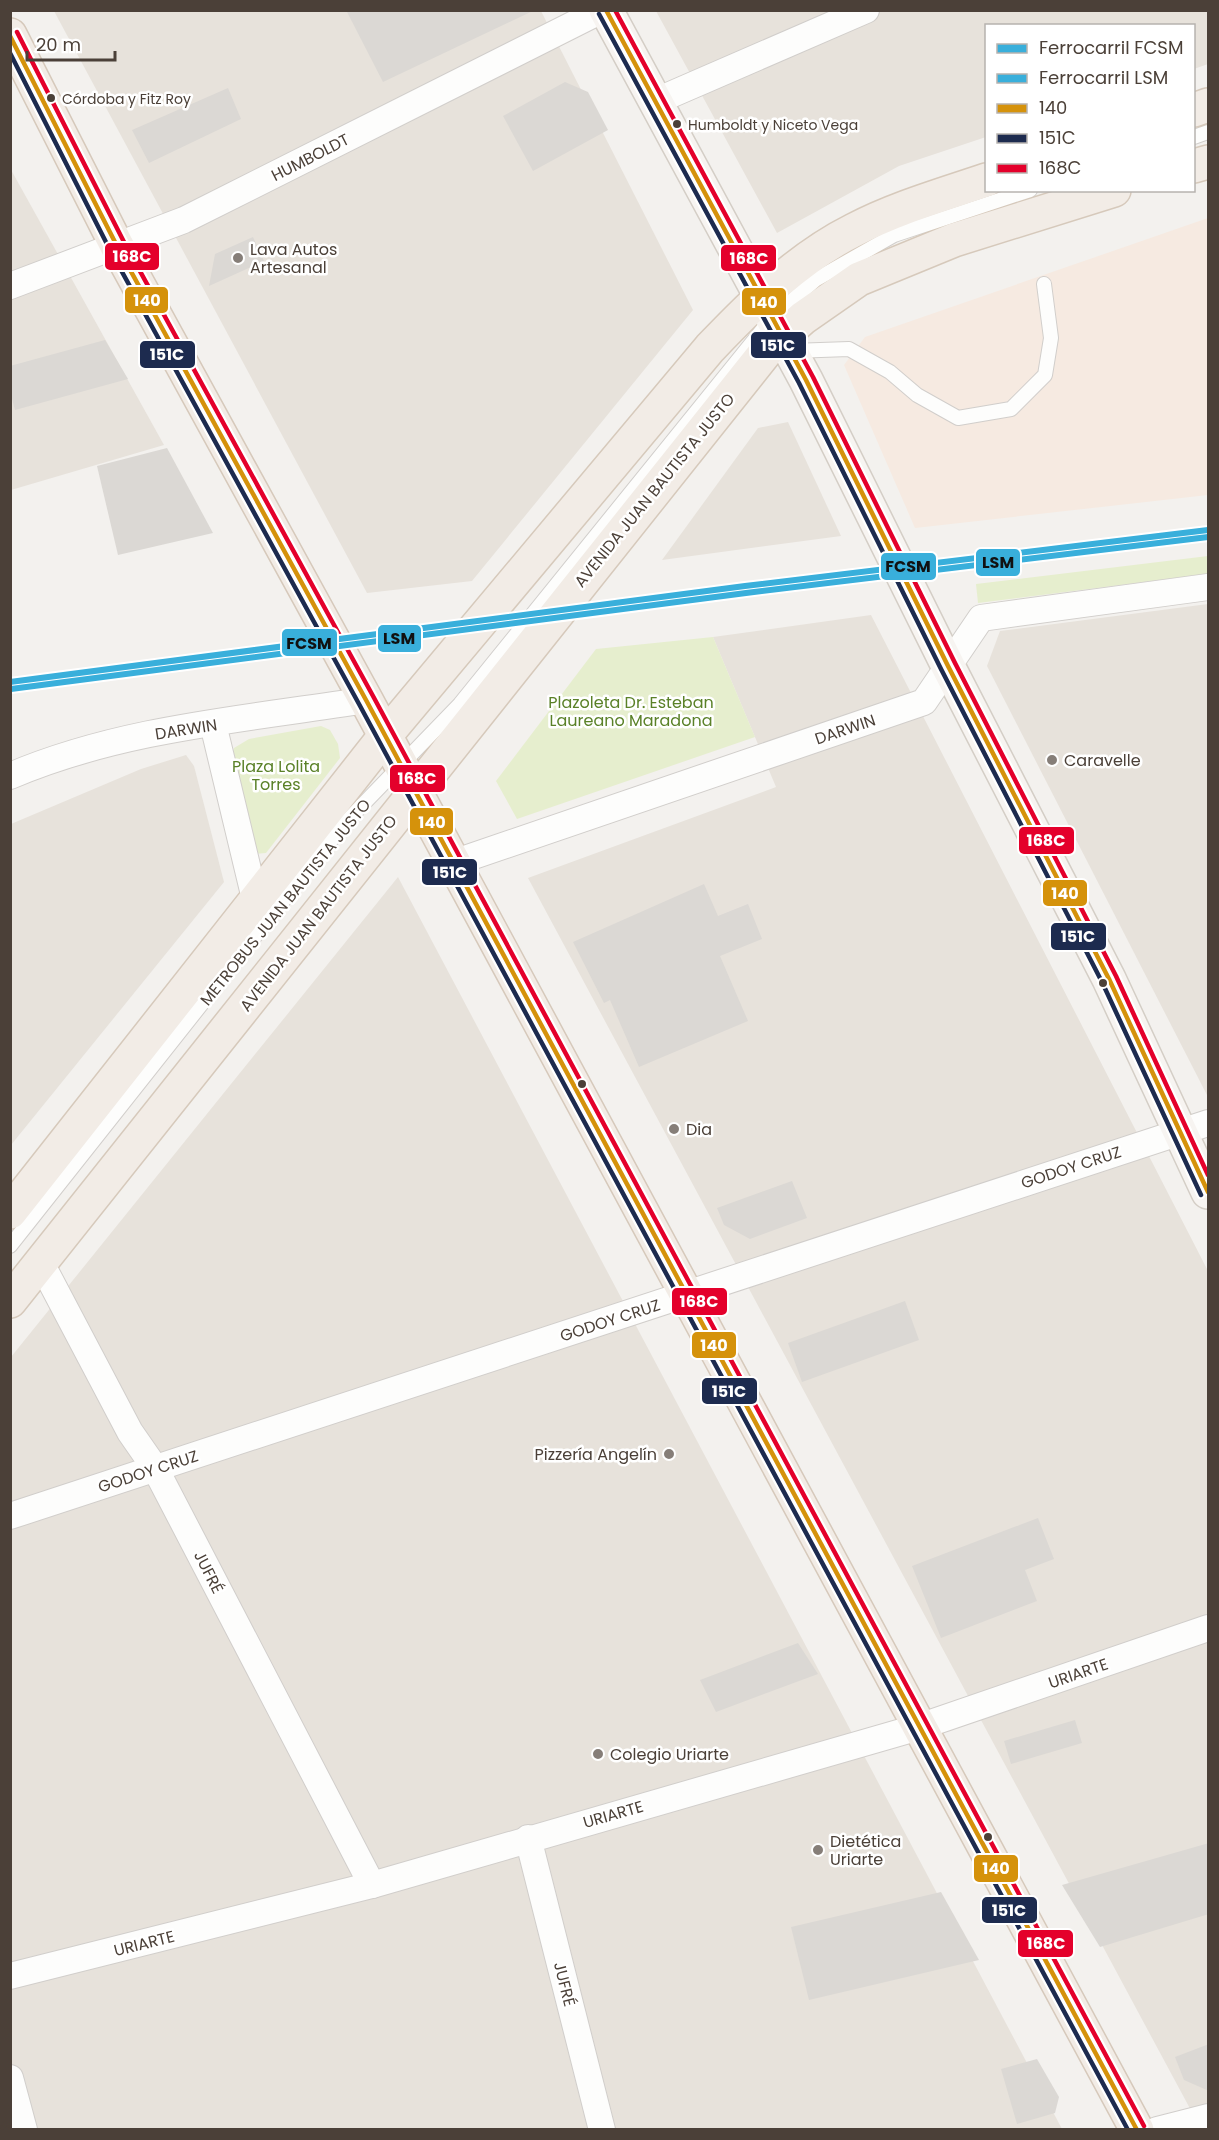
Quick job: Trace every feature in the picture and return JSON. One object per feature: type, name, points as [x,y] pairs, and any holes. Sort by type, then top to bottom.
[{"type":"main road","points":[[10,35],[117,246],[408,777],[1137,2130]]},
{"type":"main road","name":"AVENIDA JUAN BAUTISTA JUSTO","points":[[10,1301],[408,777],[738,384],[776,325],[812,255],[854,230],[907,207],[985,181]]},
{"type":"main road","name":"AVENIDA JUAN BAUTISTA JUSTO","points":[[10,1212],[256,903],[385,736],[710,348],[776,325],[859,279],[954,240],[1108,192]]},
{"type":"street","points":[[604,10],[776,325],[1109,979],[1194,1127],[1209,1192]]},
{"type":"street","name":"HUMBOLDT","points":[[10,286],[184,220],[604,10]]},
{"type":"street","points":[[654,102],[866,10]]},
{"type":"street","name":"DARWIN","points":[[453,862],[924,702],[981,618],[1209,587]]},
{"type":"street","name":"DARWIN","points":[[10,776],[78,750],[146,735],[366,700]]},
{"type":"street","points":[[213,724],[256,903]]},
{"type":"street","name":"GODOY CRUZ","points":[[10,1516],[1194,1127]]},
{"type":"street","name":"JUFRÉ","points":[[41,1263],[130,1432],[155,1468],[372,1885]]},
{"type":"street","name":"URIARTE","points":[[10,1976],[372,1885],[528,1838],[920,1727],[1209,1628]]},
{"type":"street","name":"JUFRÉ","points":[[528,1838],[602,2130]]},
{"type":"street","points":[[10,2078],[24,2130]]},
{"type":"street","points":[[1156,2130],[1209,2117]]},
{"type":"lane","points":[[1024,192],[894,235],[815,280],[776,325],[849,349],[890,372],[917,395],[958,418],[1011,409],[1045,375],[1051,338],[1044,284]]},
{"type":"lane","name":"METROBUS JUAN BAUTISTA JUSTO","points":[[10,1246],[344,824],[408,777]]},
{"type":"shaded area","points":[[54,11],[541,11],[693,310],[472,581],[367,593]]},
{"type":"shaded area","points":[[656,11],[1208,11],[1208,64],[1195,69],[1195,24],[985,24],[985,137],[899,166],[777,233]]},
{"type":"shaded area","points":[[10,168],[164,445],[11,490],[10,490]]},
{"type":"shaded area","points":[[1208,218],[1208,495],[915,528],[844,365],[865,337]]},
{"type":"shaded area","points":[[788,422],[841,536],[662,560],[758,428]]},
{"type":"shaded area","points":[[1208,604],[1208,1097],[987,666],[1000,631]]},
{"type":"shaded area","points":[[871,615],[1208,1271],[1208,2129],[1201,2129],[528,878],[776,787],[713,637]]},
{"type":"shaded area","points":[[186,755],[194,766],[224,882],[11,1145],[11,824],[141,769]]},
{"type":"shaded area","points":[[398,877],[1062,2129],[11,2130],[11,1357]]},
{"type":"green space","points":[[1208,556],[1208,574],[978,603],[976,584]]},
{"type":"green space","name":"Plazoleta Dr. Esteban Laureano Maradona","points":[[713,637],[755,737],[517,819],[496,781],[596,649]]},
{"type":"green space","name":"Plaza Lolita Torres","points":[[321,726],[330,730],[338,744],[340,758],[266,853],[253,854],[231,759],[234,748],[249,739]]},
{"type":"building","points":[[346,10],[535,10],[383,82]]},
{"type":"building","points":[[565,82],[588,92],[608,130],[533,171],[503,116]]},
{"type":"building","points":[[228,88],[241,119],[149,163],[132,130]]},
{"type":"building","name":"Lava Autos Artesanal","points":[[253,237],[264,261],[209,286],[215,254]]},
{"type":"building","points":[[105,340],[128,379],[15,410],[10,391],[10,366]]},
{"type":"building","points":[[167,448],[213,533],[118,555],[97,466]]},
{"type":"building","points":[[704,884],[718,916],[748,904],[762,939],[720,956],[748,1021],[639,1067],[610,1000],[604,1003],[573,942]]},
{"type":"building","points":[[792,1181],[807,1218],[750,1239],[724,1225],[717,1208]]},
{"type":"building","points":[[905,1301],[919,1340],[802,1382],[788,1343]]},
{"type":"building","points":[[1038,1518],[1054,1559],[1025,1570],[1037,1601],[941,1638],[912,1566]]},
{"type":"building","points":[[798,1643],[818,1674],[716,1712],[700,1680]]},
{"type":"building","points":[[1075,1720],[1082,1743],[1011,1764],[1004,1741]]},
{"type":"building","points":[[1209,1843],[1209,1914],[1100,1947],[1062,1885]]},
{"type":"building","points":[[941,1892],[979,1960],[809,2000],[791,1927]]},
{"type":"building","points":[[1209,2044],[1209,2091],[1184,2080],[1175,2057]]},
{"type":"building","points":[[1037,2059],[1059,2097],[1055,2113],[1017,2124],[1001,2069]]},
{"type":"rail line","name":"FCSM","points":[[10,682],[745,586],[1208,530]]},
{"type":"rail line","name":"LSM","points":[[11,689],[746,593],[1208,537]]},
{"type":"transit line","name":"140","points":[[606,10],[806,380],[948,666],[1109,979],[1208,1192]]},
{"type":"transit line","name":"168C","points":[[615,10],[813,377],[955,663],[1116,976],[1208,1175]]},
{"type":"transit line","name":"151C","points":[[599,14],[799,383],[941,669],[1102,982],[1201,1195]]},
{"type":"transit line","name":"168C","points":[[17,32],[124,242],[373,696],[1144,2126]]},
{"type":"transit line","name":"140","points":[[10,36],[117,246],[366,700],[1137,2130]]},
{"type":"transit line","name":"151C","points":[[10,53],[110,250],[359,704],[1128,2130]]},
{"type":"place","name":"Córdoba y Fitz Roy","points":[[51,98]]},
{"type":"place","name":"Humboldt y Niceto Vega","points":[[677,124]]},
{"type":"place","name":"Lava Autos Artesanal","points":[[238,258]]},
{"type":"place","name":"Caravelle","points":[[1052,760]]},
{"type":"place","name":"Dia","points":[[674,1129]]},
{"type":"place","name":"Pizzería Angelín","points":[[669,1454]]},
{"type":"place","name":"Colegio Uriarte","points":[[598,1754]]},
{"type":"place","name":"Dietética Uriarte","points":[[818,1850]]}]
